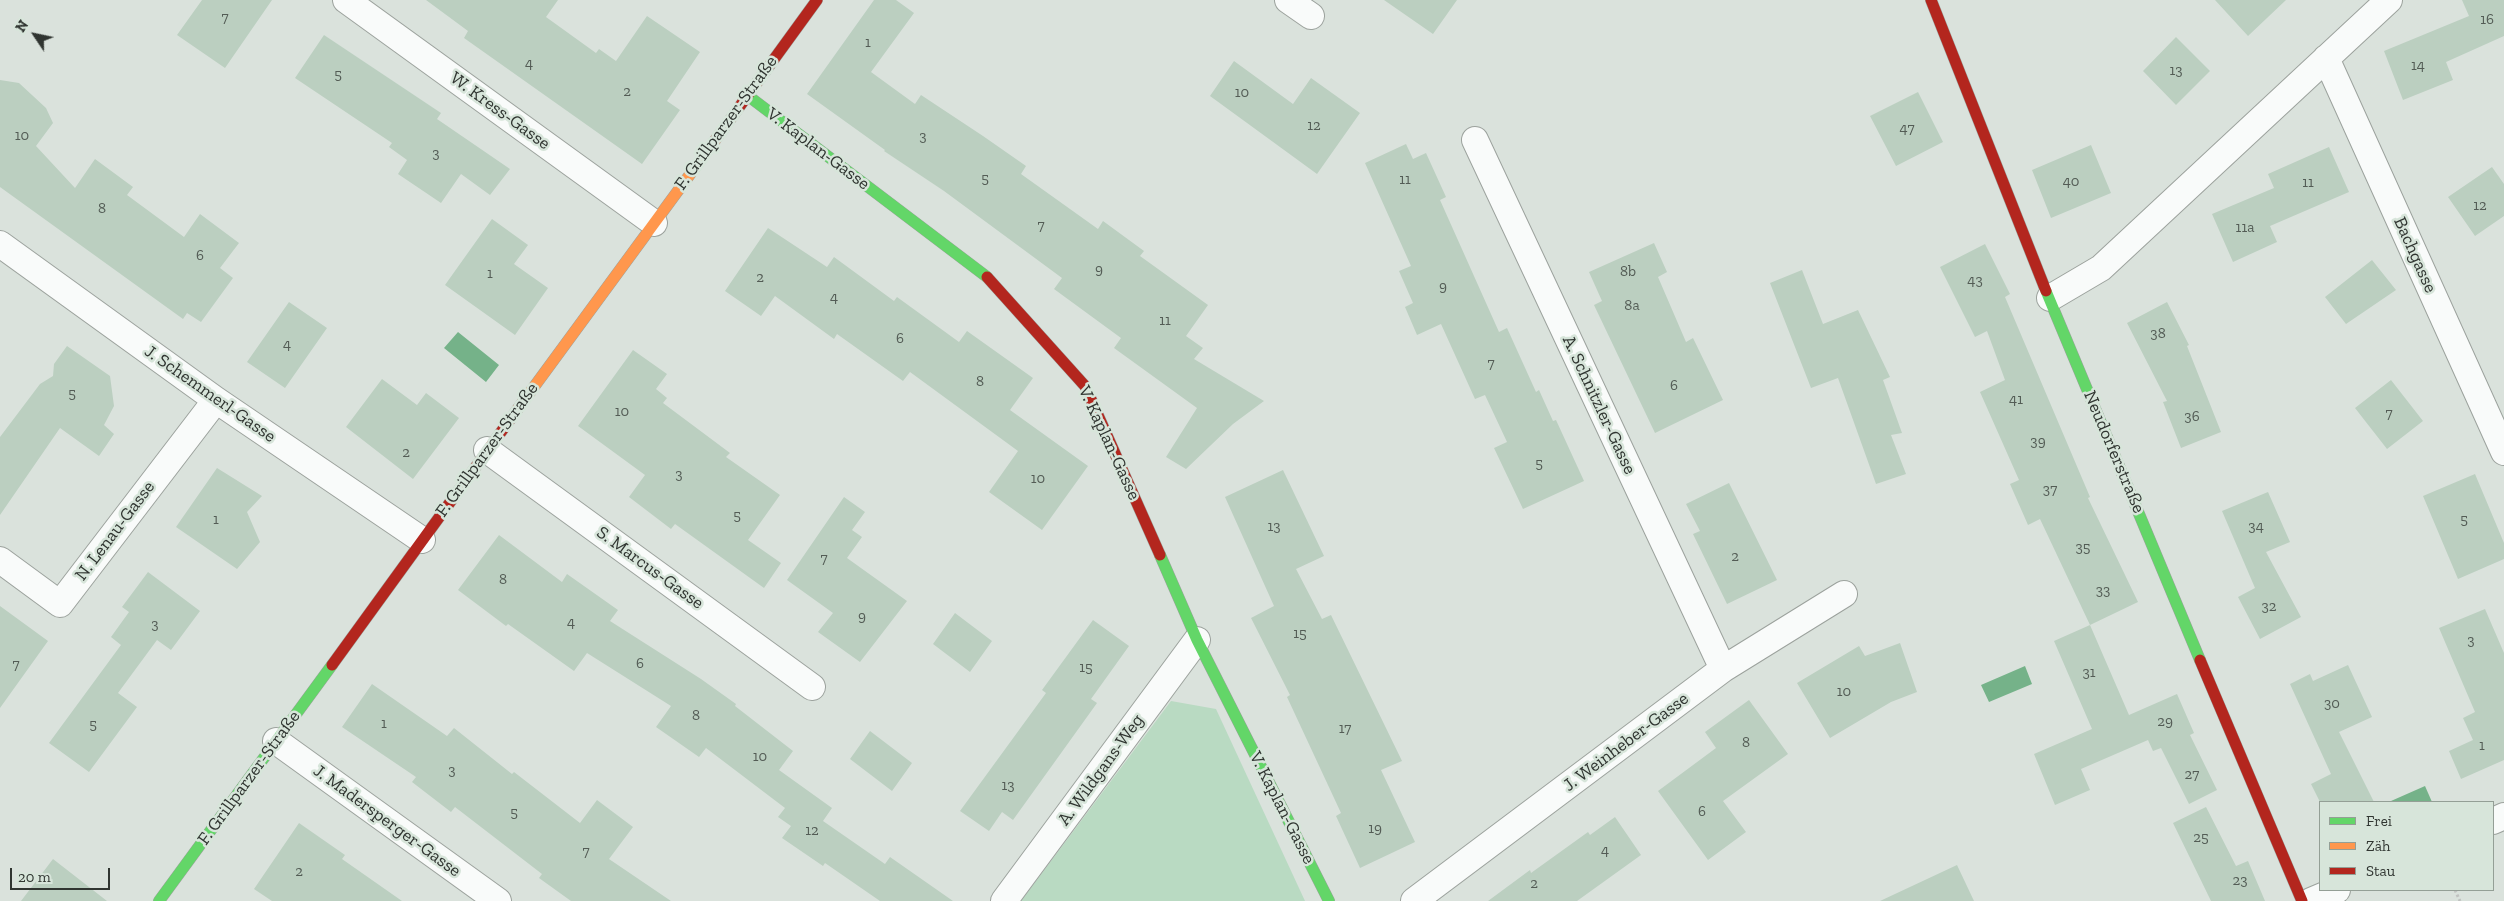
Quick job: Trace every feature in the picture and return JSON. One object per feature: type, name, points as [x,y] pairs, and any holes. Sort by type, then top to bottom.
[{"type":"street","name":"W. Kress-Gasse","points":[[346,0],[654,223]]},
{"type":"street","name":"F. Grillparzer-Straße","points":[[159,901],[817,0]]},
{"type":"street","points":[[1288,0],[1311,16]]},
{"type":"street","name":"Neudorferstraße","points":[[1931,0],[1975,117],[2302,901]]},
{"type":"street","points":[[2050,298],[2101,268],[2389,0]]},
{"type":"street","name":"Bachgasse","points":[[2326,58],[2504,452]]},
{"type":"street","name":"V. Kaplan-Gasse","points":[[747,96],[991,280],[1085,386],[1197,640],[1329,901]]},
{"type":"street","name":"A. Schnitzler-Gasse","points":[[1474,140],[1723,669]]},
{"type":"street","name":"J. Schemmerl-Gasse","points":[[0,244],[216,400],[422,540]]},
{"type":"street","name":"N. Lenau-Gasse","points":[[0,560],[60,604],[216,400]]},
{"type":"street","name":"S. Marcus-Gasse","points":[[488,450],[812,687]]},
{"type":"street","name":"J. Weinheber-Gasse","points":[[1414,901],[1723,669],[1844,594]]},
{"type":"street","name":"A. Wildgans-Weg","points":[[1004,901],[1197,640]]},
{"type":"street","name":"J. Madersperger-Gasse","points":[[276,741],[498,901]]},
{"type":"street","points":[[2311,901],[2335,891]]},
{"type":"shaded area","points":[[458,332],[499,365],[486,382],[444,348]]},
{"type":"shaded area","points":[[2025,666],[2032,684],[1989,702],[1981,685]]},
{"type":"shaded area","points":[[1171,701],[1216,709],[1305,901],[1021,901]]},
{"type":"shaded area","points":[[2425,786],[2432,801],[2391,801]]},
{"type":"building","points":[[202,0],[272,0],[225,68],[177,35]]},
{"type":"building","points":[[426,0],[558,0],[546,17],[596,53],[599,49],[616,61],[647,16],[700,52],[667,101],[680,110],[642,164],[464,38],[468,31]]},
{"type":"building","points":[[874,0],[896,0],[914,13],[871,72],[915,104],[921,95],[983,136],[1026,166],[1021,174],[1098,229],[1103,221],[1144,251],[1140,256],[1208,305],[1186,336],[1203,348],[1194,359],[1264,401],[1233,424],[1186,469],[1166,457],[1197,408],[1114,348],[1121,338],[1054,289],[1062,278],[944,191],[884,151],[807,94]]},
{"type":"building","points":[[1384,0],[1457,0],[1433,34]]},
{"type":"building","points":[[2215,0],[2286,0],[2248,36]]},
{"type":"building","points":[[2462,0],[2504,0],[2504,36],[2446,62],[2453,80],[2403,100],[2384,51],[2469,16]]},
{"type":"building","points":[[324,35],[441,113],[437,119],[510,169],[490,195],[461,174],[441,203],[398,174],[407,160],[389,147],[392,143],[295,78]]},
{"type":"building","points":[[2176,37],[2210,71],[2176,105],[2143,71]]},
{"type":"building","points":[[1234,61],[1293,104],[1311,78],[1360,113],[1317,174],[1210,96]]},
{"type":"building","points":[[0,80],[19,83],[46,108],[53,123],[36,146],[75,188],[95,159],[133,187],[127,195],[184,237],[200,214],[239,243],[220,268],[233,278],[201,322],[187,313],[183,319],[0,187]]},
{"type":"building","points":[[1918,92],[1943,142],[1896,166],[1870,116]]},
{"type":"building","points":[[1406,144],[1413,159],[1426,153],[1446,197],[1440,200],[1499,332],[1507,328],[1536,392],[1539,390],[1553,421],[1556,420],[1584,481],[1523,509],[1494,448],[1507,442],[1485,395],[1475,399],[1441,324],[1417,335],[1405,307],[1413,303],[1399,271],[1411,266],[1365,163]]},
{"type":"building","points":[[2091,145],[2111,193],[2051,218],[2032,170]]},
{"type":"building","points":[[2329,147],[2349,192],[2270,226],[2277,242],[2233,262],[2212,214],[2274,188],[2268,174]]},
{"type":"building","points":[[2492,167],[2504,184],[2504,216],[2475,236],[2448,197]]},
{"type":"building","points":[[492,219],[528,245],[514,264],[548,288],[515,335],[445,285]]},
{"type":"building","points":[[768,228],[827,267],[834,257],[894,301],[897,297],[959,342],[967,331],[1033,378],[1010,410],[1088,466],[1042,530],[989,492],[1018,451],[910,372],[903,381],[837,334],[834,339],[775,296],[761,316],[725,291]]},
{"type":"building","points":[[1654,243],[1667,272],[1658,277],[1686,342],[1693,338],[1723,400],[1655,433],[1594,305],[1602,301],[1589,272]]},
{"type":"building","points":[[1985,244],[2010,294],[2005,297],[2090,497],[2088,498],[2138,602],[2090,625],[2040,519],[2028,525],[2010,484],[2019,480],[1980,392],[2005,380],[1987,331],[1975,337],[1940,267]]},
{"type":"building","points":[[2372,260],[2396,290],[2346,324],[2325,297]]},
{"type":"building","points":[[1802,270],[1823,324],[1858,310],[1890,377],[1883,380],[1902,433],[1891,435],[1906,474],[1876,484],[1838,378],[1811,388],[1770,283]]},
{"type":"building","points":[[289,302],[327,328],[285,388],[247,362]]},
{"type":"building","points":[[2167,302],[2189,345],[2187,346],[2221,432],[2181,448],[2163,402],[2167,401],[2127,323]]},
{"type":"building","points":[[67,346],[110,376],[114,406],[104,425],[114,434],[99,456],[60,428],[0,515],[0,437],[40,384],[53,376],[54,364]]},
{"type":"building","points":[[633,350],[667,374],[656,389],[667,398],[663,403],[730,453],[726,457],[780,495],[748,540],[781,563],[764,588],[675,524],[671,529],[629,497],[645,475],[578,426]]},
{"type":"building","points":[[382,379],[417,405],[426,393],[459,418],[413,479],[346,427]]},
{"type":"building","points":[[2391,380],[2423,421],[2387,449],[2355,408]]},
{"type":"building","points":[[217,468],[262,496],[247,512],[260,542],[237,569],[176,527]]},
{"type":"building","points":[[1283,470],[1324,556],[1296,569],[1322,619],[1331,615],[1402,761],[1381,770],[1415,842],[1360,868],[1336,816],[1341,813],[1287,697],[1290,695],[1251,618],[1274,606],[1225,497]]},
{"type":"building","points":[[2475,474],[2504,543],[2504,559],[2458,579],[2423,496]]},
{"type":"building","points":[[1729,483],[1777,580],[1727,604],[1693,534],[1700,531],[1686,504]]},
{"type":"building","points":[[2268,492],[2290,542],[2266,552],[2301,617],[2260,639],[2238,597],[2255,588],[2222,511]]},
{"type":"building","points":[[844,497],[865,512],[852,530],[862,537],[847,558],[907,601],[860,662],[818,632],[833,613],[787,580]]},
{"type":"building","points":[[499,535],[562,582],[567,574],[618,610],[610,621],[701,679],[736,704],[735,706],[793,751],[779,770],[832,808],[823,821],[885,864],[890,857],[953,901],[880,901],[825,863],[823,866],[782,838],[791,826],[778,817],[785,808],[706,748],[699,757],[656,727],[671,706],[587,653],[574,671],[508,624],[506,626],[458,590]]},
{"type":"building","points":[[148,572],[200,611],[171,650],[157,640],[118,693],[137,707],[89,772],[49,743],[121,645],[111,637],[129,612],[122,607]]},
{"type":"building","points":[[0,606],[48,641],[0,708]]},
{"type":"building","points":[[2485,609],[2504,653],[2504,760],[2461,779],[2449,751],[2473,740],[2463,718],[2475,712],[2439,628]]},
{"type":"building","points":[[955,613],[992,641],[970,672],[933,644]]},
{"type":"building","points":[[1093,620],[1129,646],[1091,699],[1097,703],[1013,820],[1002,812],[989,831],[960,811],[1046,693],[1042,690]]},
{"type":"building","points":[[2090,625],[2129,715],[2177,694],[2194,733],[2190,735],[2217,790],[2189,804],[2161,748],[2153,751],[2148,740],[2081,769],[2090,790],[2055,805],[2034,754],[2092,729],[2054,641]]},
{"type":"building","points":[[1900,643],[1917,692],[1891,702],[1830,738],[1797,683],[1859,646],[1865,656]]},
{"type":"building","points":[[2348,665],[2372,717],[2339,732],[2374,801],[2320,801],[2311,784],[2331,774],[2290,684],[2310,674],[2313,681]]},
{"type":"building","points":[[372,684],[447,736],[454,728],[512,774],[514,772],[580,823],[597,800],[633,827],[609,859],[671,901],[571,901],[539,878],[542,874],[455,807],[451,812],[412,782],[416,777],[342,727]]},
{"type":"building","points":[[1749,700],[1788,754],[1723,801],[1746,832],[1708,860],[1658,791],[1716,748],[1705,732]]},
{"type":"building","points":[[870,731],[912,763],[892,791],[850,759]]},
{"type":"building","points":[[2206,807],[2236,866],[2248,861],[2265,901],[2211,901],[2173,823]]},
{"type":"building","points":[[1615,817],[1641,855],[1577,901],[1488,901],[1530,870],[1531,873],[1588,832],[1590,835]]},
{"type":"building","points":[[299,823],[345,855],[342,859],[402,901],[272,901],[254,889]]},
{"type":"building","points":[[53,859],[107,901],[21,901]]},
{"type":"building","points":[[1957,865],[1974,901],[1880,901]]},
{"type":"traffic: fast","points":[[747,95],[987,277]]},
{"type":"traffic: fast","points":[[2046,291],[2200,660]]},
{"type":"traffic: fast","points":[[1160,555],[1197,640],[1329,901]]},
{"type":"traffic: fast","points":[[159,901],[332,665]]},
{"type":"traffic: slow","points":[[517,410],[716,139]]},
{"type":"traffic: jam","points":[[716,139],[817,0]]},
{"type":"traffic: jam","points":[[1931,0],[2046,291]]},
{"type":"traffic: jam","points":[[987,277],[1085,386],[1160,555]]},
{"type":"traffic: jam","points":[[332,665],[517,410]]},
{"type":"traffic: jam","points":[[2200,660],[2302,901]]}]
